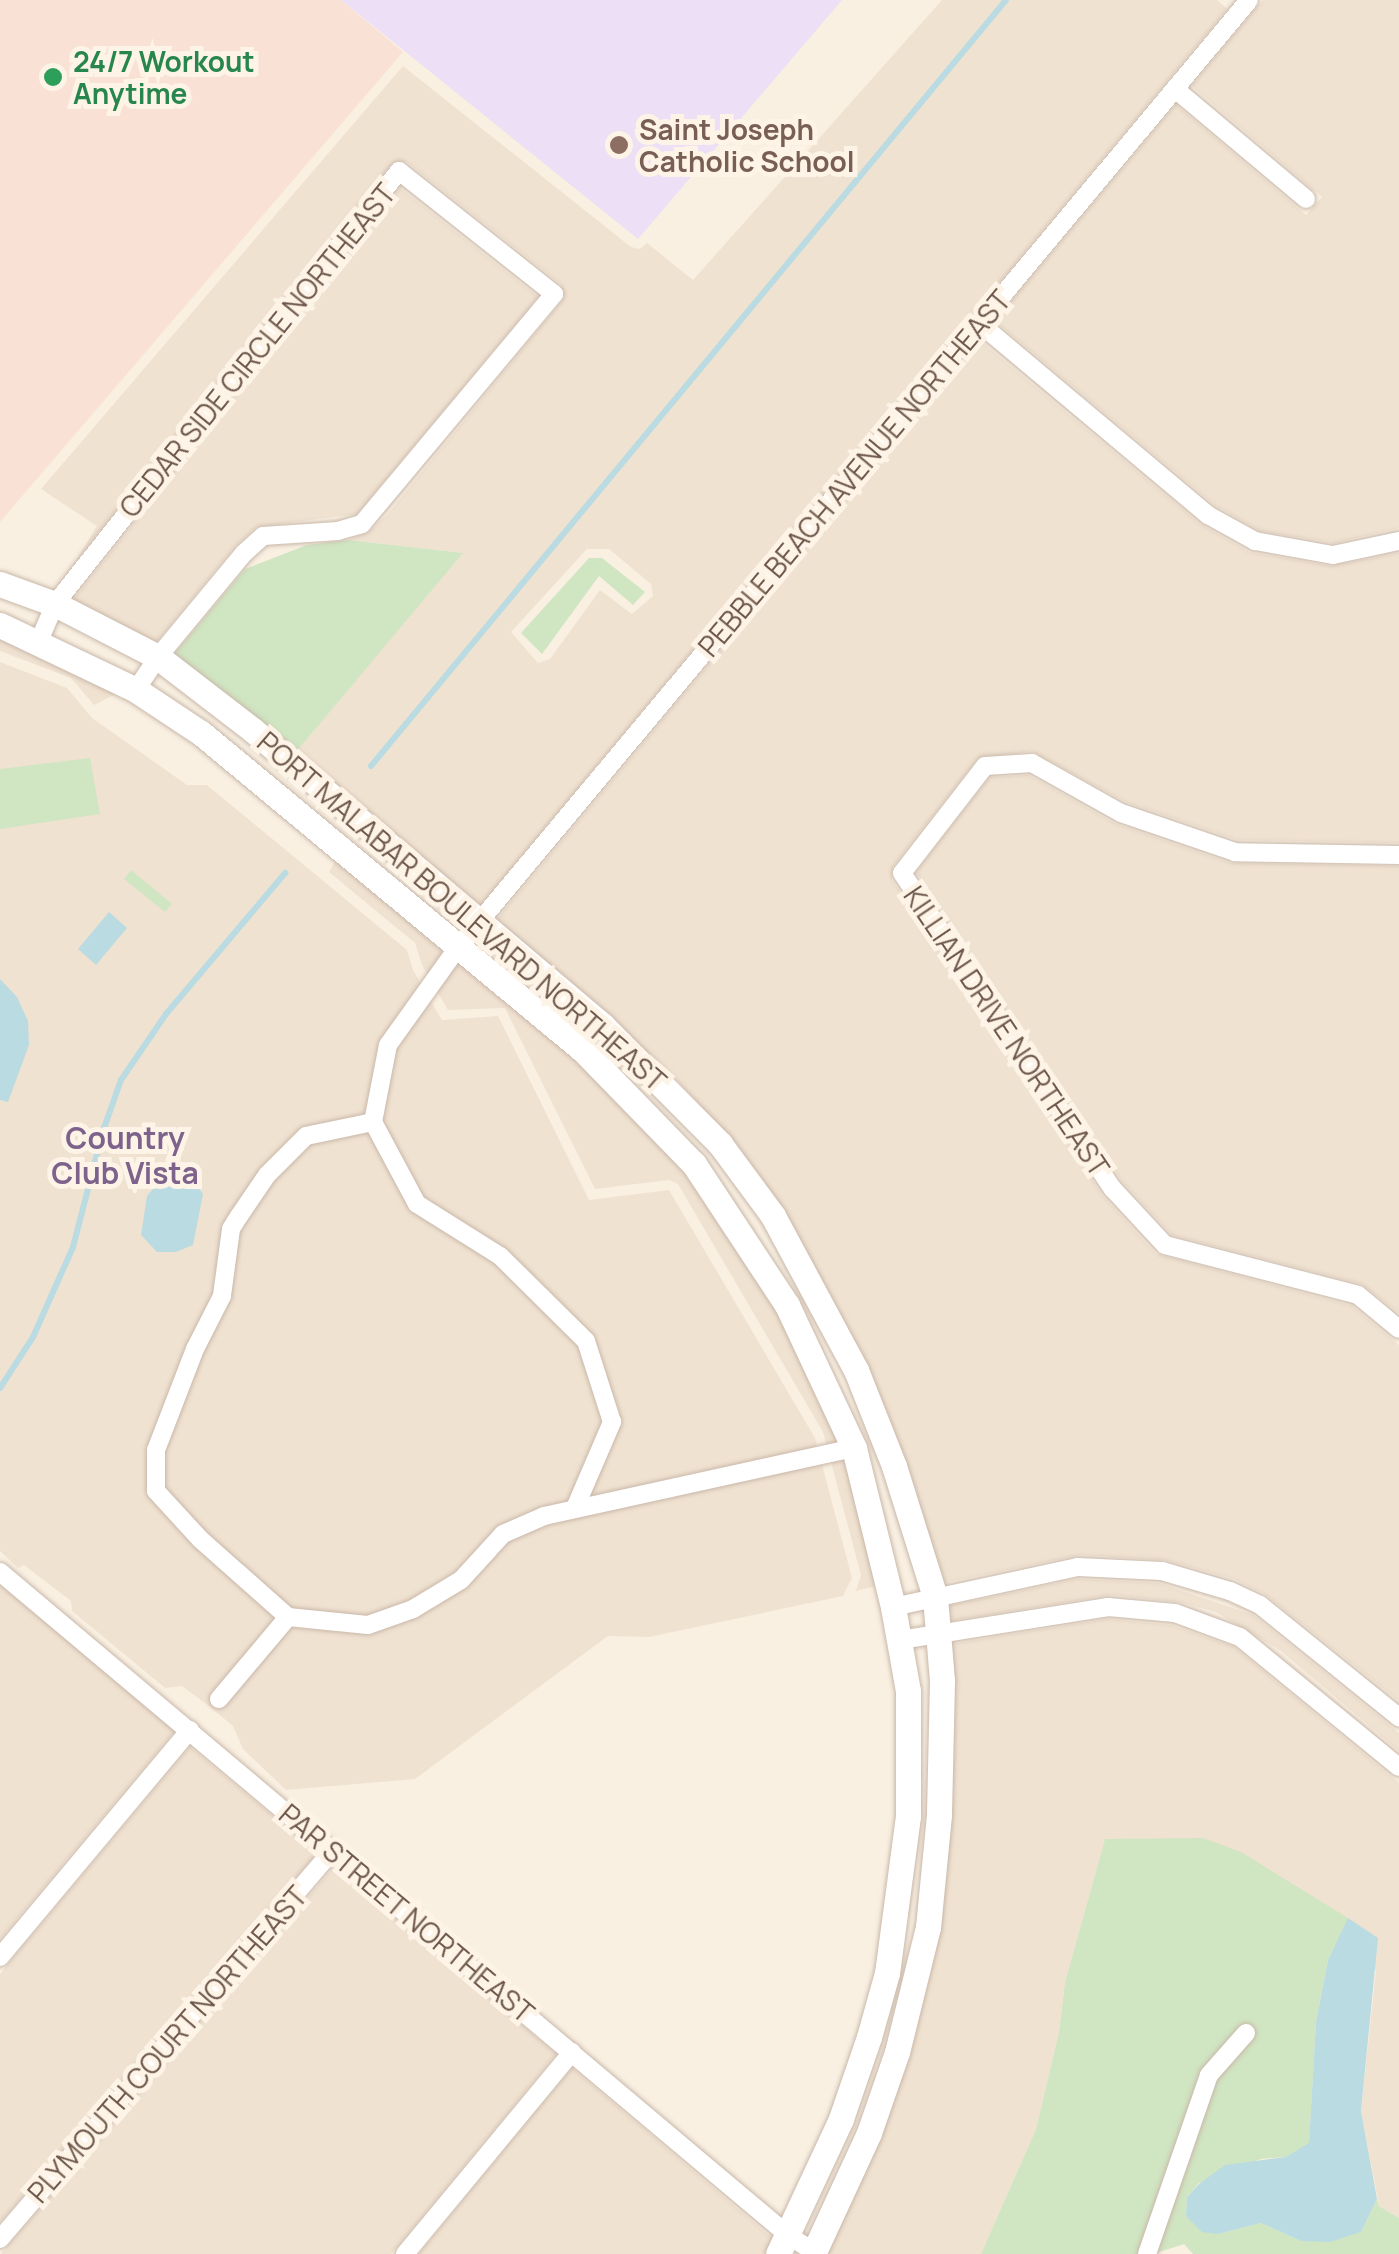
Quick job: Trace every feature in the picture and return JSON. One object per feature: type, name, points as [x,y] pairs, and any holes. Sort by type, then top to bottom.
[{"type":"street","name":"PEBBLE BEACH AVENUE NORTHEAST","points":[[374,1122],[388,1045],[458,946],[1175,89],[1243,2]]},
{"type":"street","points":[[1175,89],[1306,199]]},
{"type":"street","name":"CEDAR SIDE CIRCLE NORTHEAST","points":[[39,641],[55,604],[399,172],[554,294],[362,524],[338,531],[264,536],[244,553],[158,656],[136,690]]},
{"type":"street","points":[[979,324],[1208,515],[1255,542],[1334,555],[1399,541]]},
{"type":"street","name":"PORT MALABAR BOULEVARD NORTHEAST","points":[[0,584],[55,604],[158,656],[480,921],[659,1078],[720,1144],[773,1216],[856,1370],[894,1466],[935,1597],[939,1635],[939,1814],[928,1927],[897,2052],[869,2134],[814,2253]]},
{"type":"street","name":"PORT MALABAR BOULEVARD NORTHEAST","points":[[0,625],[136,690],[214,743],[580,1048],[694,1164],[787,1305],[854,1448],[894,1607],[908,1691],[908,1816],[887,1973],[841,2119],[783,2244]]},
{"type":"street","name":"KILLIAN DRIVE NORTHEAST","points":[[1399,855],[1235,852],[1121,812],[1032,763],[986,766],[902,873],[1113,1189],[1164,1245],[1358,1295],[1399,1329]]},
{"type":"street","points":[[576,1508],[612,1422],[586,1341],[500,1256],[417,1204],[374,1122],[306,1136],[267,1175],[230,1229],[222,1296],[195,1349],[156,1450],[156,1491],[200,1538],[288,1617],[368,1625],[413,1609],[461,1580],[503,1534],[544,1516],[854,1448]]},
{"type":"street","points":[[894,1607],[1078,1567],[1162,1571],[1230,1590],[1260,1604],[1399,1717]]},
{"type":"street","name":"PAR STREET NORTHEAST","points":[[0,1572],[572,2052],[783,2244],[814,2253]]},
{"type":"street","points":[[900,1640],[1108,1607],[1175,1614],[1212,1624],[1273,1660],[1399,1767]]},
{"type":"street","points":[[218,1700],[288,1617]]},
{"type":"street","points":[[0,1957],[190,1730]]},
{"type":"street","name":"PLYMOUTH COURT NORTHEAST","points":[[0,2238],[333,1850]]},
{"type":"street","points":[[1147,2254],[1208,2074],[1246,2033]]},
{"type":"street","points":[[405,2254],[572,2052]]},
{"type":"shaded area","points":[[0,0],[341,0],[403,52],[0,522]]},
{"type":"shaded area","name":"Saint Joseph Catholic School","points":[[341,0],[842,0],[638,239]]},
{"type":"shaded area","points":[[942,0],[1217,0],[1227,9],[480,905],[297,751],[462,553],[348,540],[369,532],[387,515],[562,301],[561,284],[407,162],[391,165],[75,562],[97,526],[41,489],[403,66],[631,247],[640,249],[647,243],[693,280]],"holes":[[[587,549],[609,549],[651,584],[653,596],[632,614],[600,590],[550,659],[538,663],[511,632]]]},
{"type":"shaded area","points":[[1263,0],[1399,0],[1399,528],[1335,543],[1260,531],[1215,505],[995,321],[1176,105],[1306,215],[1322,197],[1192,86]]},
{"type":"shaded area","points":[[400,188],[538,297],[357,514],[257,527],[235,546],[156,642],[73,600]]},
{"type":"shaded area","points":[[979,340],[1200,524],[1249,552],[1331,566],[1399,553],[1399,843],[1238,840],[1126,802],[1032,751],[977,759],[893,866],[892,880],[1103,1196],[1156,1254],[1352,1306],[1399,1345],[1399,1701],[1265,1594],[1234,1579],[1166,1560],[1080,1555],[943,1583],[867,1365],[782,1208],[728,1136],[668,1070],[497,919]]},
{"type":"shaded area","points":[[0,638],[116,694],[94,705],[71,678],[0,651]]},
{"type":"shaded area","points":[[0,662],[67,688],[92,718],[187,785],[207,785],[407,950],[413,970],[442,1020],[498,1016],[589,1200],[669,1190],[815,1438],[852,1578],[843,1596],[649,1637],[608,1636],[415,1779],[286,1790],[243,1749],[233,1726],[182,1686],[165,1688],[72,1611],[71,1601],[24,1565],[18,1568],[0,1551]]},
{"type":"shaded area","points":[[1028,775],[1116,824],[1230,863],[1399,866],[1399,1313],[1362,1284],[1172,1235],[1122,1181],[916,872],[990,777]]},
{"type":"shaded area","points":[[336,860],[573,1057],[685,1173],[777,1311],[843,1453],[876,1586],[856,1591],[861,1575],[823,1432],[678,1184],[669,1180],[595,1189],[505,1008],[448,1010],[422,965],[415,943],[329,872]]},
{"type":"shaded area","points":[[1078,1579],[1159,1583],[1253,1615],[1399,1733],[1399,1751],[1281,1651],[1216,1612],[1179,1602],[1111,1595],[949,1621],[948,1606]]},
{"type":"shaded area","points":[[0,1580],[178,1727],[0,1939]]},
{"type":"shaded area","points":[[1107,1619],[1171,1625],[1234,1647],[1399,1783],[1399,2218],[1379,2206],[1361,2111],[1376,1970],[1152,1840],[1105,1839],[1065,1982],[1059,2032],[1036,2129],[981,2254],[826,2254],[908,2055],[939,1927],[951,1644]]},
{"type":"shaded area","points":[[190,1747],[317,1853],[0,2222],[0,1974]]},
{"type":"shaded area","points":[[334,1867],[556,2054],[391,2254],[1,2254]]},
{"type":"shaded area","points":[[572,2068],[773,2239],[766,2254],[419,2254]]},
{"type":"green space","points":[[348,540],[463,553],[297,751],[174,654],[245,569],[307,545]]},
{"type":"green space","points":[[589,558],[602,558],[645,592],[633,605],[599,576],[542,654],[521,633]]},
{"type":"green space","points":[[90,758],[100,814],[0,829],[0,769]]},
{"type":"green space","points":[[131,870],[172,904],[165,912],[124,879]]},
{"type":"green space","points":[[1203,1838],[1241,1852],[1348,1918],[1328,1960],[1316,2022],[1309,2144],[1286,2157],[1261,2159],[1199,2183],[1187,2197],[1186,2216],[1218,2234],[1261,2223],[1301,2241],[1361,2232],[1377,2199],[1379,2206],[1399,2218],[1399,2254],[1193,2254],[1184,2244],[1153,2254],[981,2254],[1036,2129],[1059,2032],[1065,1982],[1105,1839]]},
{"type":"water","points":[[109,912],[127,928],[96,965],[78,949]]},
{"type":"water","points":[[0,979],[17,997],[28,1021],[29,1045],[8,1102],[0,1100]]},
{"type":"water","points":[[166,1173],[194,1182],[203,1194],[193,1245],[176,1252],[157,1252],[141,1235],[147,1196]]},
{"type":"water","points":[[1348,1918],[1378,1938],[1361,2111],[1377,2199],[1361,2232],[1330,2242],[1301,2241],[1261,2223],[1218,2234],[1202,2232],[1186,2216],[1187,2197],[1199,2184],[1225,2165],[1286,2157],[1309,2143],[1316,2022],[1328,1960]]},
{"type":"waterway","points":[[371,766],[1006,0]]},
{"type":"waterway","points":[[0,1388],[33,1337],[73,1247],[103,1131],[121,1080],[166,1014],[285,873]]},
{"type":"place","name":"24/7 Workout Anytime","points":[[53,77]]},
{"type":"place","name":"Saint Joseph Catholic School","points":[[619,145]]},
{"type":"district","name":"Country Club Vista","points":[[125,1155]]}]
